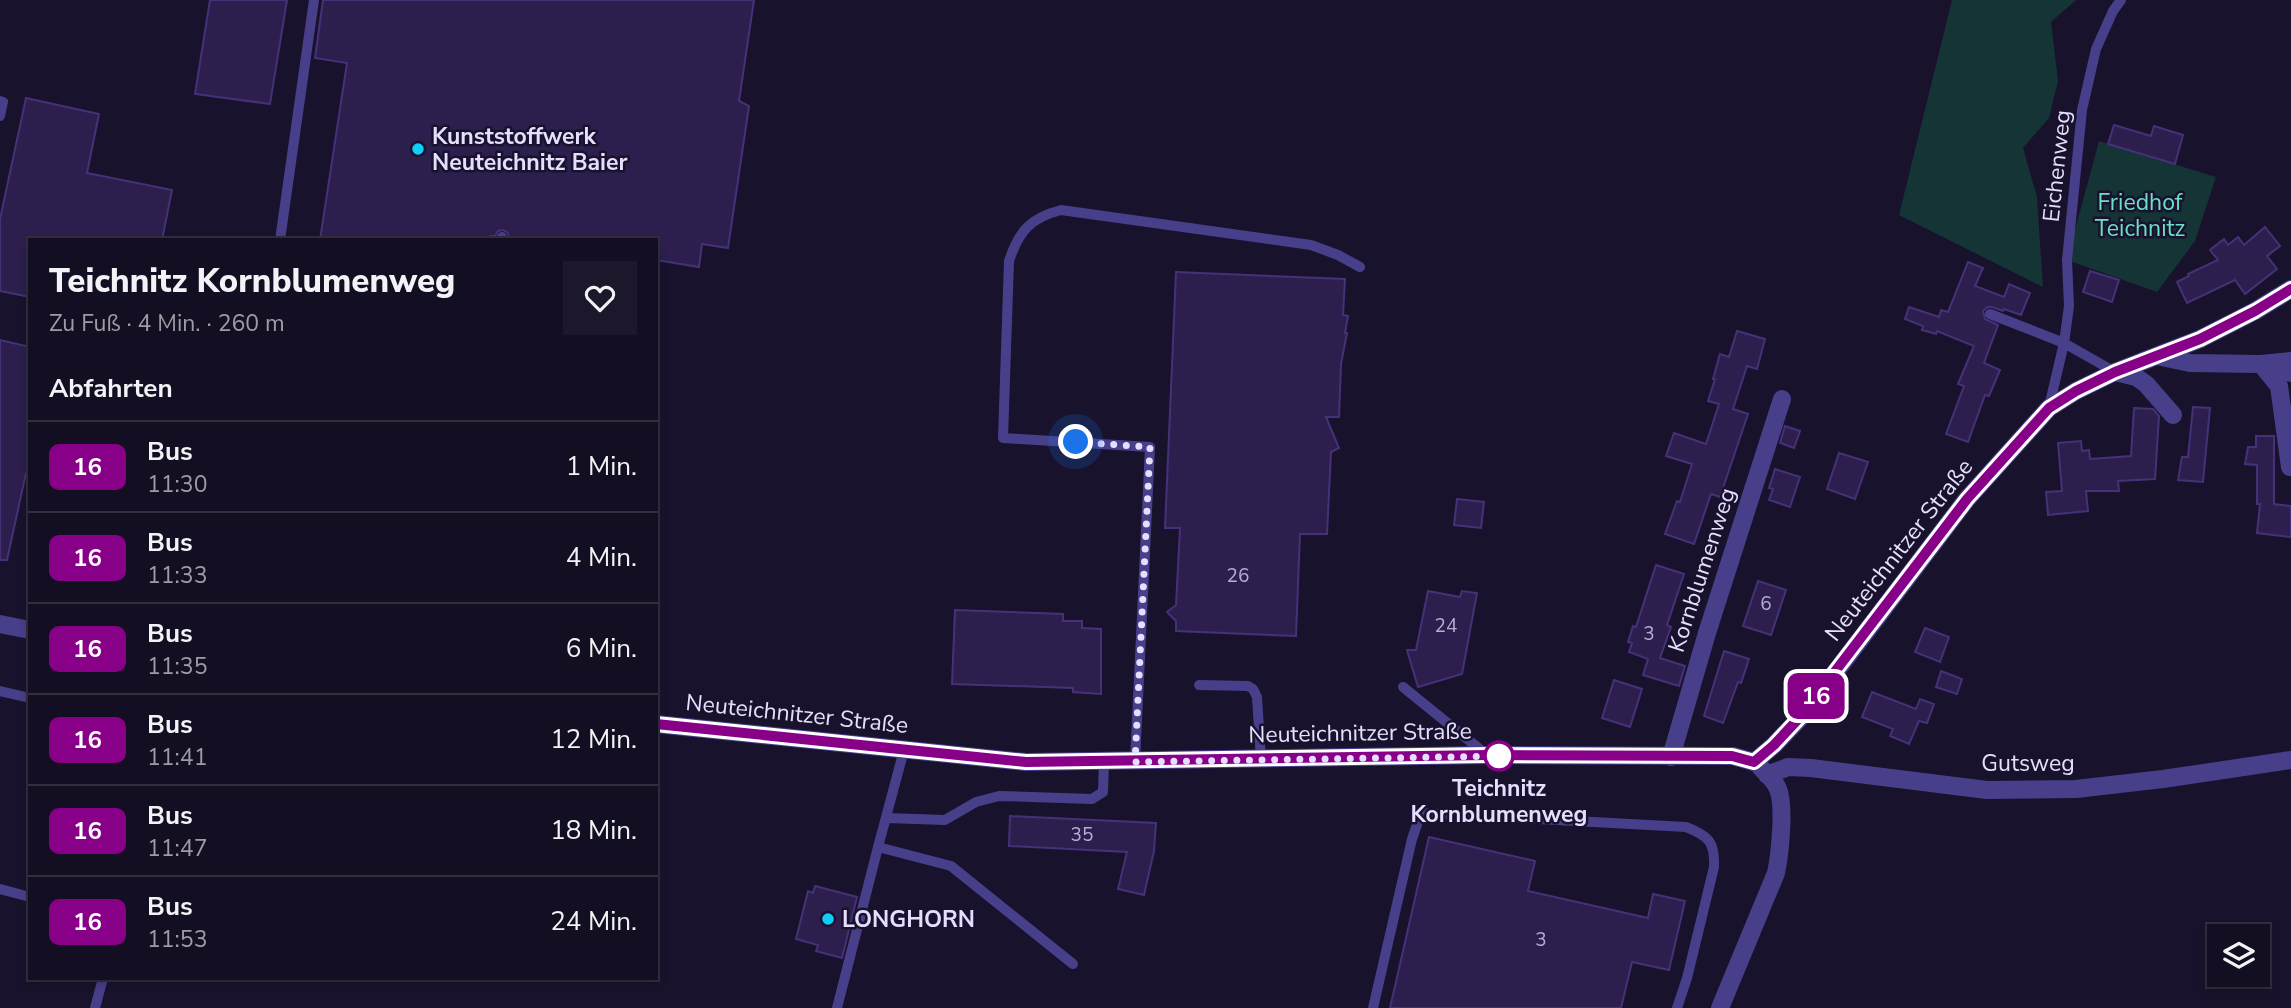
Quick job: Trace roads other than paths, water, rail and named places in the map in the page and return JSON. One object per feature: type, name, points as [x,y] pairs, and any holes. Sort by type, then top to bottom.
[{"type":"street","name":"Neuteichnitzer Straße","points":[[658,724],[1026,762],[1488,755],[1732,756],[1761,768],[1774,745],[1801,716],[1967,499],[2049,408],[2115,372],[2200,339],[2291,289]]},
{"type":"street","points":[[2157,356],[2190,363],[2261,364],[2291,361]]},
{"type":"street","points":[[2261,364],[2291,373]]},
{"type":"street","points":[[2261,364],[2279,386],[2290,467]]},
{"type":"street","points":[[2115,372],[2136,377],[2146,384],[2173,415]]},
{"type":"street","name":"Kornblumenweg","points":[[1671,757],[1707,633],[1782,399]]},
{"type":"street","points":[[0,624],[28,630]]},
{"type":"street","name":"Gutsweg","points":[[1761,768],[1800,767],[1986,790],[2076,789],[2291,760]]},
{"type":"street","points":[[1720,1008],[1776,873],[1780,840],[1778,790],[1761,768]]},
{"type":"lane","points":[[280,238],[314,0]]},
{"type":"lane","name":"Eichenweg","points":[[2049,408],[2064,343],[2068,306],[2067,260],[2081,110],[2096,49],[2113,11],[2121,0]]},
{"type":"lane","points":[[0,101],[3,102],[0,117]]},
{"type":"lane","points":[[1135,762],[1150,447],[1003,438],[1009,261],[1016,239],[1042,215],[1061,210],[1311,245],[1360,267]]},
{"type":"lane","points":[[1990,314],[2064,343],[2115,372]]},
{"type":"lane","points":[[1199,685],[1248,686],[1253,689],[1257,697],[1261,760]]},
{"type":"lane","points":[[1403,687],[1488,755]]},
{"type":"lane","points":[[0,691],[28,698]]},
{"type":"lane","points":[[837,1008],[904,750]]},
{"type":"lane","points":[[886,818],[945,820],[976,802],[999,796],[1092,799],[1103,792],[1104,762]]},
{"type":"lane","points":[[1373,1008],[1412,839],[1424,813],[1686,827],[1703,834],[1715,849],[1714,867],[1677,1008]]},
{"type":"lane","points":[[878,847],[951,866],[1073,964]]},
{"type":"lane","points":[[0,889],[28,896]]},
{"type":"lane","points":[[95,1008],[102,980]]},
{"type":"place","name":"Kunststoffwerk Neuteichnitz Baier","points":[[418,149]]},
{"type":"place","name":"Teichnitz Kornblumenweg","points":[[1499,756]]},
{"type":"place","name":"LONGHORN","points":[[828,919]]},
{"type":"park label","name":"Friedhof Teichnitz","points":[[2140,215]]}]
